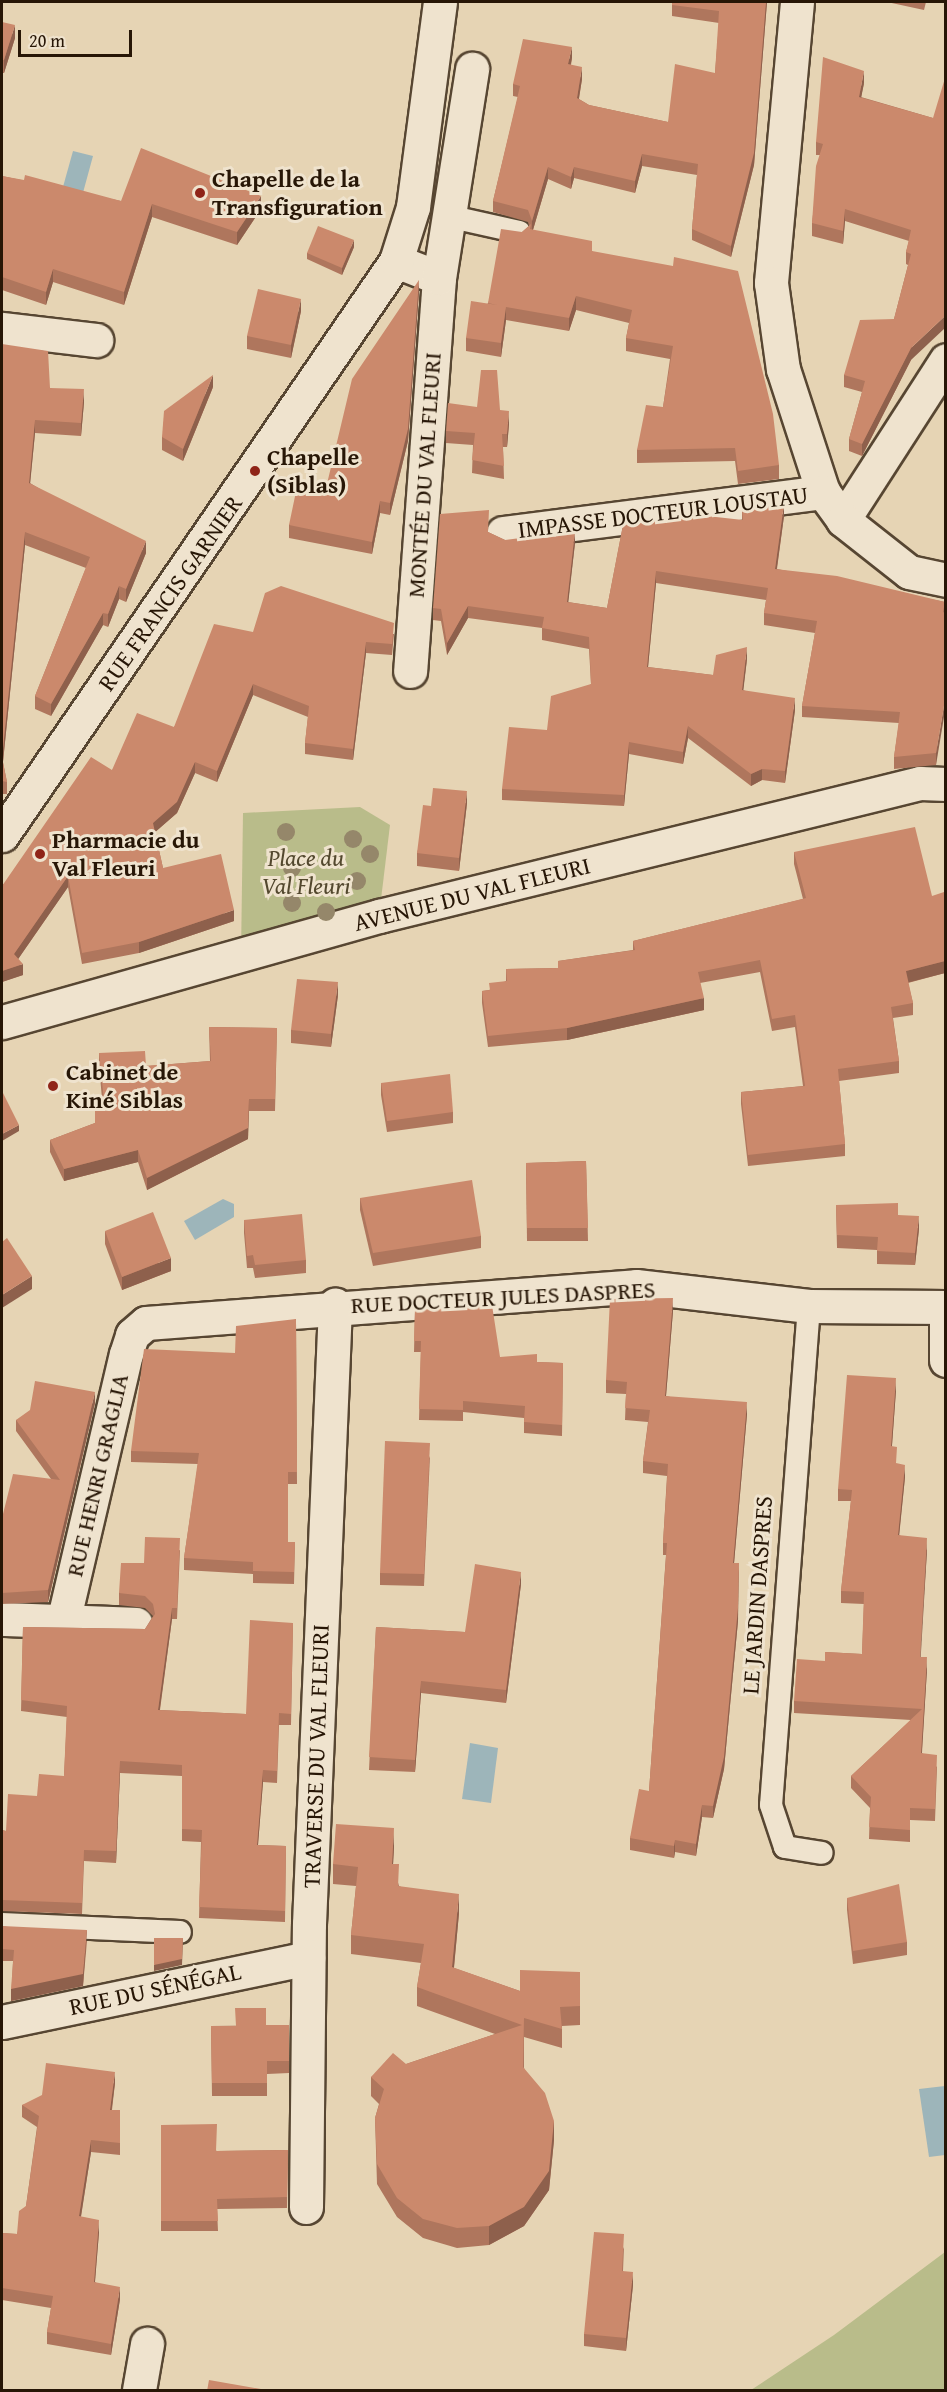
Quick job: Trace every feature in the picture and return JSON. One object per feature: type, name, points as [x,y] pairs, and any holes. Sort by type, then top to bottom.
[{"type":"street","name":"RUE FRANCIS GARNIER","points":[[2,835],[396,261],[413,207],[440,2]]},
{"type":"street","points":[[797,2],[771,283],[783,369],[823,492],[843,520],[909,572],[945,580]]},
{"type":"street","name":"MONTÉE DU VAL FLEURI","points":[[410,671],[439,278],[452,218],[472,69]]},
{"type":"street","points":[[396,261],[439,278]]},
{"type":"street","points":[[2,329],[96,339]]},
{"type":"street","points":[[843,520],[945,360]]},
{"type":"street","name":"IMPASSE DOCTEUR LOUSTAU","points":[[503,533],[823,492]]},
{"type":"street","name":"AVENUE DU VAL FLEURI","points":[[2,1022],[379,916],[920,783],[945,784]]},
{"type":"street","name":"RUE DOCTEUR JULES DASPRES","points":[[136,1330],[160,1319],[335,1305],[636,1286],[809,1306],[945,1309]]},
{"type":"street","name":"TRAVERSE DU VAL FLEURI","points":[[306,2207],[308,1958],[335,1305]]},
{"type":"street","points":[[945,1309],[945,1360]]},
{"type":"street","name":"RUE HENRI GRAGLIA","points":[[63,1622],[126,1354],[136,1330]]},
{"type":"street","points":[[2,1619],[136,1624]]},
{"type":"street","name":"RUE DU SÉNÉGAL","points":[[2,2022],[308,1958]]},
{"type":"street","points":[[139,2391],[147,2344]]},
{"type":"lane","points":[[452,218],[519,232]]},
{"type":"lane","name":"LE JARDIN DASPRES","points":[[809,1306],[771,1805],[785,1846],[822,1853]]},
{"type":"lane","points":[[2,1924],[180,1932]]},
{"type":"green space","name":"Place du Val Fleuri","points":[[360,807],[390,825],[379,916],[241,955],[243,813]]},
{"type":"green space","points":[[945,2252],[945,2390],[751,2390],[834,2335]]},
{"type":"water","points":[[73,151],[93,156],[81,200],[61,194]]},
{"type":"water","points":[[223,1199],[234,1204],[234,1217],[195,1240],[184,1221]]},
{"type":"water","points":[[470,1743],[498,1748],[491,1803],[462,1799]]},
{"type":"water","points":[[945,2086],[945,2155],[929,2157],[919,2089]]},
{"type":"building","points":[[672,2],[766,2],[754,153],[731,246],[692,229],[698,164],[642,154],[635,181],[574,167],[571,177],[548,167],[532,221],[528,210],[493,201],[520,86],[513,84],[523,39],[572,47],[568,64],[582,67],[577,98],[589,105],[668,122],[675,64],[715,73],[719,11],[672,5]]},
{"type":"building","points":[[2,22],[15,25],[4,60],[2,60]]},
{"type":"building","points":[[823,57],[864,71],[859,97],[933,118],[945,78],[945,316],[911,348],[862,444],[849,439],[865,381],[844,375],[860,320],[894,319],[911,254],[906,252],[911,230],[845,209],[843,231],[812,223],[816,166],[823,144],[816,142]]},
{"type":"building","points":[[141,148],[261,196],[237,232],[152,204],[124,292],[53,269],[46,292],[2,277],[2,176],[24,180],[25,175],[121,201]]},
{"type":"building","points":[[531,224],[530,229],[592,241],[592,251],[673,266],[674,257],[738,271],[773,414],[779,465],[738,471],[735,448],[637,450],[646,405],[663,407],[673,346],[626,338],[632,310],[576,296],[569,318],[506,307],[501,343],[466,338],[471,301],[497,305],[488,303],[501,229],[522,232]]},
{"type":"building","points":[[318,226],[354,240],[342,268],[307,253]]},
{"type":"building","points":[[419,280],[408,429],[390,503],[380,501],[372,542],[289,525],[298,482],[326,488],[352,379]]},
{"type":"building","points":[[258,289],[301,299],[291,345],[247,336]]},
{"type":"building","points":[[2,344],[48,351],[50,388],[84,389],[81,423],[35,420],[29,483],[146,541],[126,589],[119,586],[108,614],[103,613],[51,704],[35,696],[90,557],[25,532],[2,758]]},
{"type":"building","points":[[481,370],[497,370],[500,410],[509,411],[507,434],[502,434],[504,466],[472,460],[475,433],[446,431],[448,403],[477,407]]},
{"type":"building","points":[[213,375],[183,449],[162,437],[164,411]]},
{"type":"building","points":[[784,504],[775,569],[837,576],[945,602],[943,612],[945,613],[945,700],[936,753],[894,757],[900,712],[802,706],[817,621],[764,613],[768,588],[656,571],[647,667],[713,675],[716,655],[747,647],[742,690],[795,698],[785,771],[762,769],[751,774],[688,726],[683,752],[629,742],[624,795],[502,789],[509,727],[547,730],[551,696],[591,684],[589,637],[542,628],[544,617],[468,606],[447,643],[441,609],[433,608],[440,514],[489,510],[488,532],[505,540],[575,531],[567,602],[607,608],[623,525],[698,515],[743,520],[742,509]]},
{"type":"building","points":[[281,586],[394,623],[392,644],[366,642],[353,749],[305,743],[309,706],[253,684],[217,771],[195,762],[177,802],[153,823],[163,868],[221,854],[234,910],[139,942],[82,953],[68,876],[14,954],[23,964],[2,971],[2,886],[91,757],[112,770],[137,713],[174,727],[214,624],[253,632],[265,593]]},
{"type":"building","points":[[2,758],[7,782],[2,781]]},
{"type":"building","points":[[433,788],[467,791],[459,858],[417,853],[423,805],[431,806]]},
{"type":"building","points":[[915,827],[932,896],[944,892],[945,961],[906,971],[913,1003],[891,1007],[899,1061],[838,1069],[845,1144],[748,1155],[741,1092],[805,1086],[795,1015],[772,1019],[760,960],[698,972],[704,998],[567,1028],[488,1036],[482,991],[490,990],[489,983],[507,981],[506,969],[558,968],[558,961],[635,950],[633,941],[806,898],[794,852]]},
{"type":"building","points":[[297,979],[338,982],[331,1034],[291,1030]]},
{"type":"building","points":[[209,1027],[277,1028],[275,1099],[249,1099],[248,1128],[147,1178],[138,1150],[64,1169],[50,1140],[95,1123],[95,1110],[105,1110],[99,1053],[145,1051],[146,1066],[211,1061]]},
{"type":"building","points":[[450,1074],[453,1112],[387,1121],[381,1083]]},
{"type":"building","points":[[2,1091],[19,1125],[2,1134]]},
{"type":"building","points":[[586,1161],[588,1228],[527,1228],[526,1163]]},
{"type":"building","points":[[472,1180],[481,1236],[373,1253],[360,1198]]},
{"type":"building","points":[[898,1203],[898,1215],[919,1216],[915,1253],[877,1251],[878,1237],[837,1235],[836,1205]]},
{"type":"building","points":[[153,1212],[171,1258],[122,1277],[105,1231]]},
{"type":"building","points":[[302,1214],[306,1260],[255,1265],[253,1255],[247,1256],[244,1220]]},
{"type":"building","points":[[7,1238],[32,1276],[2,1295],[2,1242]]},
{"type":"building","points":[[673,1298],[665,1396],[747,1402],[733,1563],[739,1563],[738,1608],[724,1757],[713,1806],[702,1805],[696,1844],[675,1840],[674,1846],[630,1838],[639,1789],[649,1791],[667,1543],[663,1543],[668,1464],[643,1461],[650,1410],[625,1408],[627,1382],[606,1380],[610,1299]]},
{"type":"building","points":[[492,1305],[500,1357],[537,1354],[537,1362],[563,1363],[562,1425],[524,1422],[525,1406],[463,1401],[463,1410],[419,1409],[421,1341],[414,1341],[415,1310]]},
{"type":"building","points":[[296,1319],[297,1472],[288,1472],[288,1542],[295,1542],[294,1572],[253,1571],[253,1562],[184,1558],[199,1453],[131,1451],[144,1349],[235,1353],[236,1326]]},
{"type":"building","points":[[847,1375],[896,1378],[891,1446],[897,1447],[896,1463],[905,1465],[898,1535],[927,1538],[920,1657],[927,1657],[921,1753],[937,1755],[935,1809],[910,1808],[910,1830],[869,1827],[871,1797],[851,1776],[922,1709],[794,1701],[797,1659],[825,1661],[825,1652],[862,1654],[864,1592],[841,1591],[852,1490],[838,1489]]},
{"type":"building","points":[[35,1381],[95,1392],[48,1590],[2,1593],[2,1518],[13,1474],[60,1480],[16,1420],[30,1410]]},
{"type":"building","points":[[385,1441],[430,1443],[424,1574],[380,1573]]},
{"type":"building","points":[[145,1537],[180,1538],[177,1608],[172,1608],[158,1710],[246,1714],[250,1620],[293,1623],[291,1714],[279,1713],[277,1771],[263,1770],[257,1845],[286,1846],[285,1911],[199,1907],[202,1830],[182,1829],[182,1765],[120,1761],[116,1851],[84,1850],[82,1903],[2,1900],[2,1830],[6,1831],[8,1794],[37,1796],[39,1774],[64,1776],[67,1706],[21,1700],[23,1627],[145,1629],[155,1614],[153,1604],[145,1596],[119,1593],[121,1563],[144,1563]]},
{"type":"building","points":[[475,1564],[521,1572],[506,1690],[421,1681],[415,1760],[369,1757],[376,1627],[465,1632]]},
{"type":"building","points":[[336,1824],[394,1828],[392,1864],[399,1864],[398,1886],[459,1894],[452,1967],[520,1991],[520,1970],[580,1972],[580,2006],[560,2007],[562,2029],[524,2018],[523,2067],[545,2093],[554,2121],[549,2171],[524,2207],[489,2226],[457,2228],[423,2219],[397,2198],[377,2164],[375,2118],[384,2089],[371,2077],[393,2053],[406,2064],[522,2025],[417,1987],[424,1944],[351,1935],[358,1867],[333,1864]]},
{"type":"building","points":[[899,1884],[907,1942],[853,1951],[847,1898]]},
{"type":"building","points":[[2,1926],[87,1930],[83,1974],[11,1989],[14,1950],[2,1949]]},
{"type":"building","points":[[154,1938],[183,1938],[182,1959],[154,1965]]},
{"type":"building","points":[[235,2008],[266,2008],[266,2025],[289,2025],[289,2061],[267,2061],[267,2083],[212,2083],[211,2026],[236,2026]]},
{"type":"building","points":[[46,2063],[115,2072],[110,2110],[120,2110],[120,2143],[91,2140],[79,2216],[99,2220],[94,2282],[120,2287],[111,2344],[47,2332],[53,2296],[2,2288],[2,2233],[17,2234],[19,2211],[26,2206],[39,2116],[22,2105],[42,2095]]},
{"type":"building","points":[[217,2124],[216,2151],[288,2150],[287,2197],[217,2199],[218,2221],[161,2221],[161,2125]]},
{"type":"building","points":[[594,2232],[624,2234],[622,2271],[633,2272],[626,2338],[584,2334]]},
{"type":"building","points":[[209,2380],[272,2391],[207,2391]]},
{"type":"place","name":"Chapelle de la Transfiguration","points":[[200,193]]},
{"type":"place","name":"Chapelle (Siblas)","points":[[255,471]]},
{"type":"place","name":"Pharmacie du Val Fleuri","points":[[40,854]]},
{"type":"place","name":"Cabinet de Kiné Siblas","points":[[53,1086]]}]
